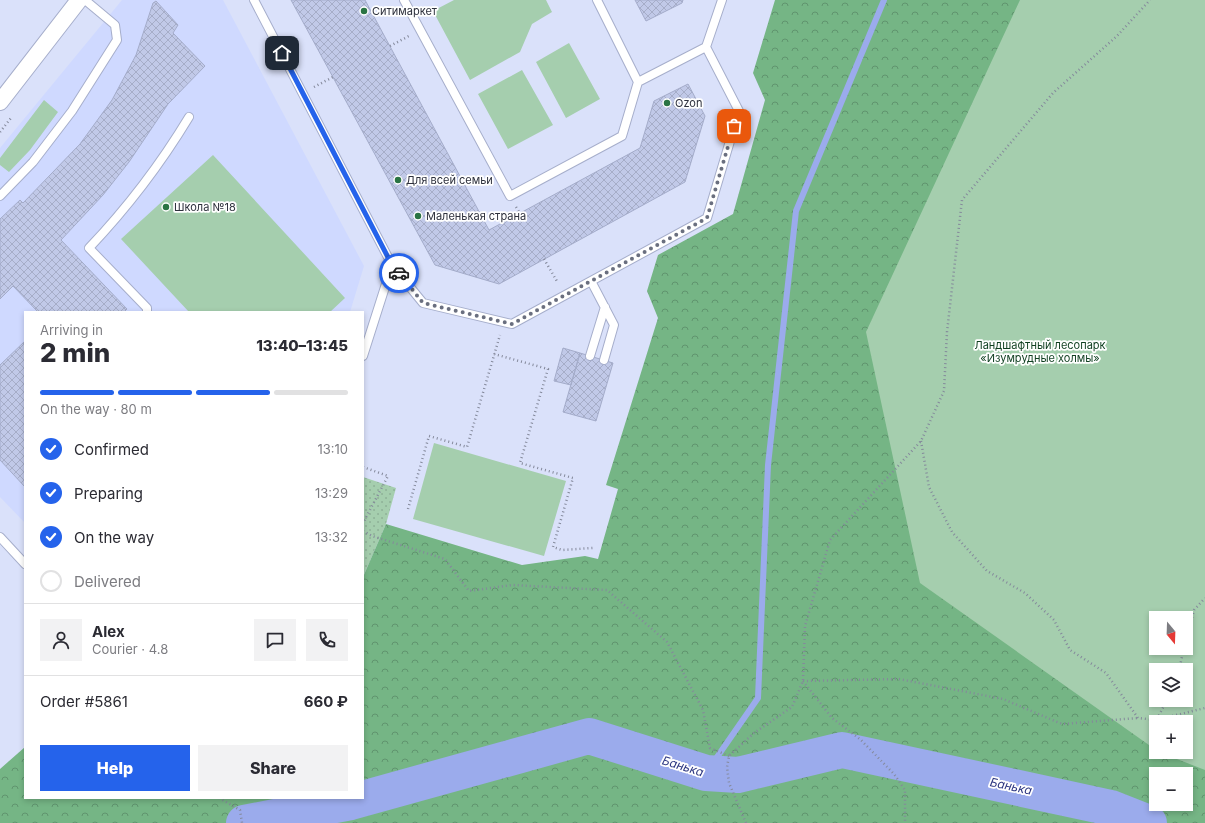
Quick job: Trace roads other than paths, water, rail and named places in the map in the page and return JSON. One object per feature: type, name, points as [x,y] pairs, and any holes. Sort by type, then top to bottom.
[{"type":"street","points":[[0,102],[79,0]]},
{"type":"lane","points":[[0,196],[33,162],[72,111],[117,40],[115,25],[85,0]]},
{"type":"lane","points":[[254,0],[392,265],[423,303],[512,324],[707,218],[739,110],[706,47]]},
{"type":"lane","points":[[404,0],[510,196],[622,136],[638,82],[596,0]]},
{"type":"lane","points":[[638,82],[706,47],[722,0]]},
{"type":"lane","points":[[147,311],[147,308],[89,248],[121,214],[147,182],[189,117]]},
{"type":"lane","points":[[364,353],[392,265]]},
{"type":"lane","points":[[591,281],[614,325],[604,360]]},
{"type":"lane","points":[[590,356],[605,307]]},
{"type":"lane","points":[[0,537],[24,561]]},
{"type":"waterway","points":[[706,773],[758,698],[768,465],[796,211],[884,0]]},
{"type":"waterway","name":"Банька","points":[[364,798],[589,736],[706,773],[738,775],[842,750],[1111,808],[1149,823]]},
{"type":"waterway","name":"Банька","points":[[244,823],[362,799]]},
{"type":"place","name":"Ситимаркет","points":[[364,11]]},
{"type":"place","name":"Ozon","points":[[667,103]]},
{"type":"place","name":"Для всей семьи","points":[[398,180]]},
{"type":"place","name":"Школа №18","points":[[166,207]]},
{"type":"place","name":"Маленькая страна","points":[[418,216]]},
{"type":"park label","name":"Ландшафтный лесопарк «Изумрудные холмы»","points":[[1040,351]]}]
